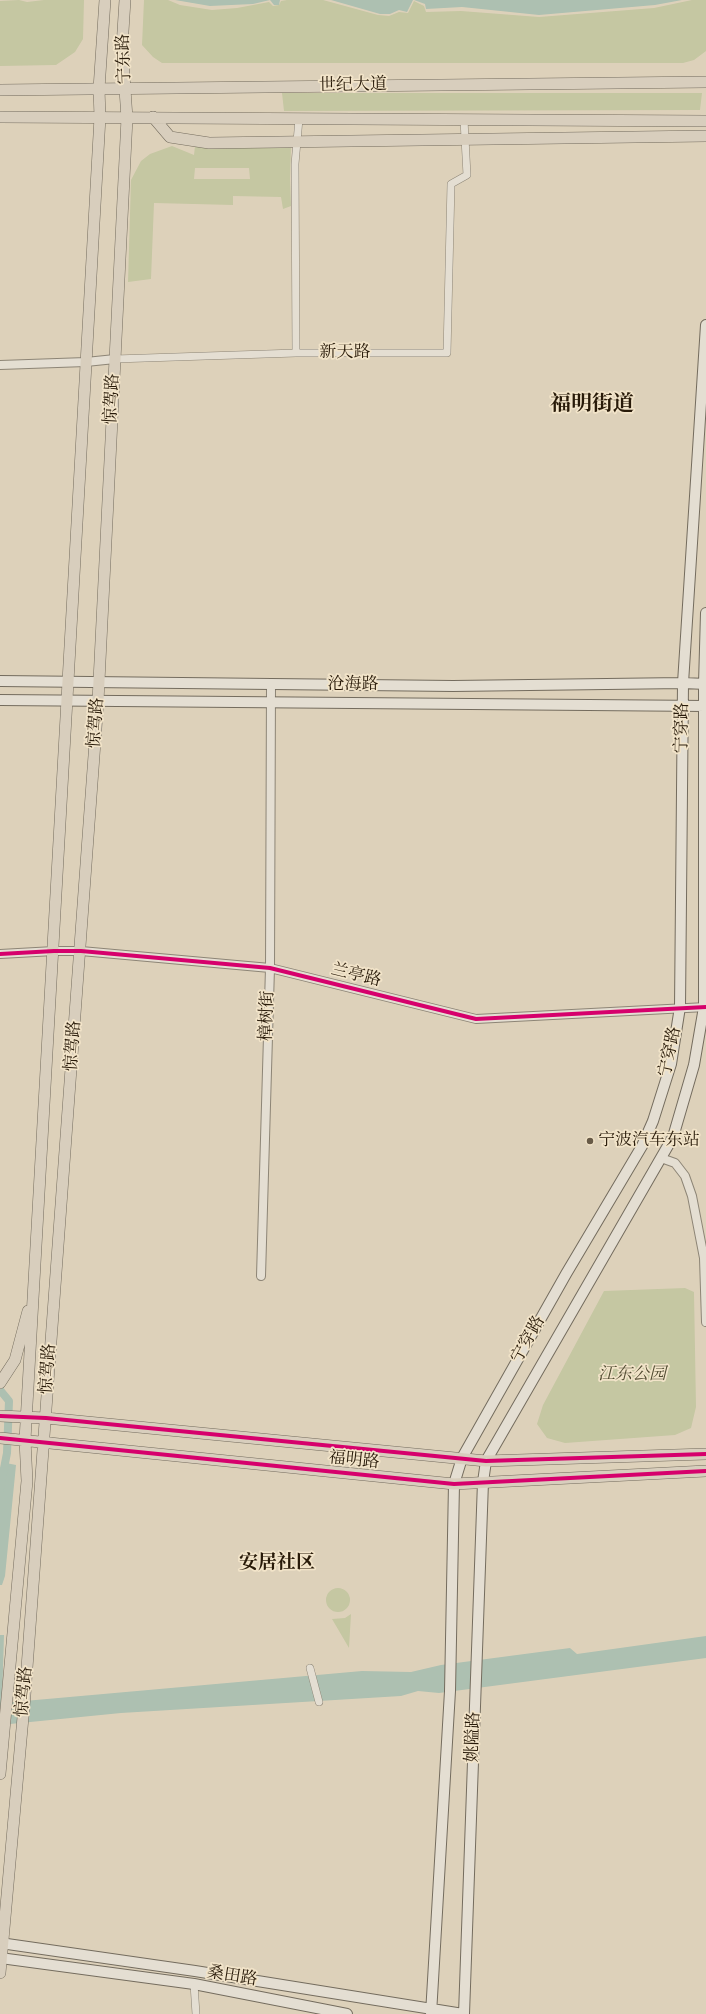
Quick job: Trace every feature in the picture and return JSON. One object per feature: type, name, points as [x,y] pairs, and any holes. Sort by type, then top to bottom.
[{"type":"main road","name":"宁东路","points":[[99,89],[105,0]]},
{"type":"main road","name":"宁东路","points":[[125,0],[122,47],[127,118]]},
{"type":"main road","name":"世纪大道","points":[[0,90],[706,82]]},
{"type":"main road","name":"惊驾路","points":[[0,1774],[27,1481],[25,1440],[26,1417],[54,950],[100,117],[99,89]]},
{"type":"main road","name":"世纪大道","points":[[0,117],[706,122]]},
{"type":"main road","points":[[153,117],[170,137],[209,143],[465,138],[706,136]]},
{"type":"main road","name":"惊驾路","points":[[0,1973],[1,1943],[25,1695],[81,952],[98,701],[127,118]]},
{"type":"main road","name":"宁穿路","points":[[462,1458],[566,1274],[642,1146],[653,1121],[671,1064],[680,1007],[683,683],[706,325]]},
{"type":"main road","name":"宁穿路","points":[[486,1461],[674,1136],[694,1065],[705,1007],[706,613]]},
{"type":"main road","name":"沧海路","points":[[0,681],[453,686],[705,684]]},
{"type":"main road","name":"沧海路","points":[[0,700],[705,706]]},
{"type":"main road","points":[[0,1383],[15,1360],[34,1288]]},
{"type":"main road","name":"福明路","points":[[0,1416],[46,1418],[486,1461],[706,1454]]},
{"type":"main road","name":"福明路","points":[[0,1438],[454,1484],[706,1471]]},
{"type":"main road","points":[[454,1484],[462,1458]]},
{"type":"main road","name":"姚隘路","points":[[464,2014],[483,1482],[486,1461]]},
{"type":"main road","name":"姚隘路","points":[[431,2012],[450,1691],[454,1484]]},
{"type":"main road","name":"桑田路","points":[[1,1943],[195,1971],[431,2012],[464,2014]]},
{"type":"main road","name":"桑田路","points":[[1,1958],[194,1984],[347,2014]]},
{"type":"street","points":[[296,353],[295,164],[299,119]]},
{"type":"street","name":"新天路","points":[[0,365],[86,362],[115,359],[296,353],[447,353],[451,184],[467,175],[464,120]]},
{"type":"street","name":"樟树街","points":[[261,1276],[270,968],[271,685]]},
{"type":"street","name":"兰亭路","points":[[0,954],[54,950],[270,968],[476,1019],[680,1007],[705,1007]]},
{"type":"street","points":[[661,1158],[675,1163],[684,1176],[692,1196],[704,1258],[706,1322]]},
{"type":"street","points":[[310,1668],[319,1702]]},
{"type":"street","points":[[194,1984],[196,2014]]},
{"type":"green space","points":[[19,0],[27,2],[44,0],[84,0],[83,39],[75,52],[56,65],[0,66],[0,1]]},
{"type":"green space","points":[[144,0],[168,0],[180,5],[212,10],[237,8],[269,2],[273,6],[279,5],[281,1],[287,0],[323,0],[378,15],[389,16],[399,12],[408,13],[414,1],[424,6],[426,12],[461,11],[539,17],[654,8],[692,0],[706,0],[706,51],[694,60],[683,63],[162,63],[153,57],[142,45]]},
{"type":"green space","points":[[282,93],[702,93],[700,110],[284,111]]},
{"type":"green space","points":[[172,146],[194,155],[195,146],[291,147],[291,206],[283,209],[281,197],[233,196],[233,205],[154,203],[151,279],[128,282],[131,180],[141,161],[150,154]],"holes":[[[195,168],[249,168],[250,179],[194,179]]]},
{"type":"green space","name":"江东公园","points":[[685,1288],[694,1292],[696,1407],[691,1428],[675,1435],[565,1443],[547,1438],[537,1424],[543,1405],[604,1291]]},
{"type":"green space","points":[[338,1588],[347,1591],[350,1600],[347,1609],[338,1612],[329,1609],[326,1600],[329,1591]]},
{"type":"green space","points":[[351,1614],[349,1648],[332,1619],[345,1618]]},
{"type":"shaded area","points":[[175,0],[270,0],[253,4],[210,6]]},
{"type":"shaded area","points":[[270,0],[280,0],[279,5],[274,5]]},
{"type":"shaded area","points":[[331,0],[413,0],[407,12],[399,10],[390,14],[380,14]]},
{"type":"shaded area","points":[[414,0],[682,0],[655,5],[539,15],[462,7],[426,9],[425,4]]},
{"type":"shaded area","points":[[6,1463],[16,1465],[5,1576],[2,1585],[0,1585],[0,1468]]},
{"type":"shaded area","points":[[0,1635],[4,1635],[2,1703],[362,1671],[411,1672],[441,1665],[570,1648],[577,1654],[706,1636],[706,1658],[439,1693],[418,1691],[401,1696],[121,1713],[0,1725]]},
{"type":"waterway","points":[[0,1390],[9,1401],[7,1453],[0,1489]]},
{"type":"cycle path","points":[[0,954],[81,951],[270,968],[476,1019],[706,1007]]},
{"type":"cycle path","points":[[0,1416],[46,1418],[486,1461],[706,1454]]},
{"type":"cycle path","points":[[0,1438],[454,1484],[706,1471]]},
{"type":"place","name":"宁波汽车东站","points":[[590,1141]]},
{"type":"district","name":"福明街道","points":[[592,405]]},
{"type":"district","name":"安居社区","points":[[277,1564]]}]
